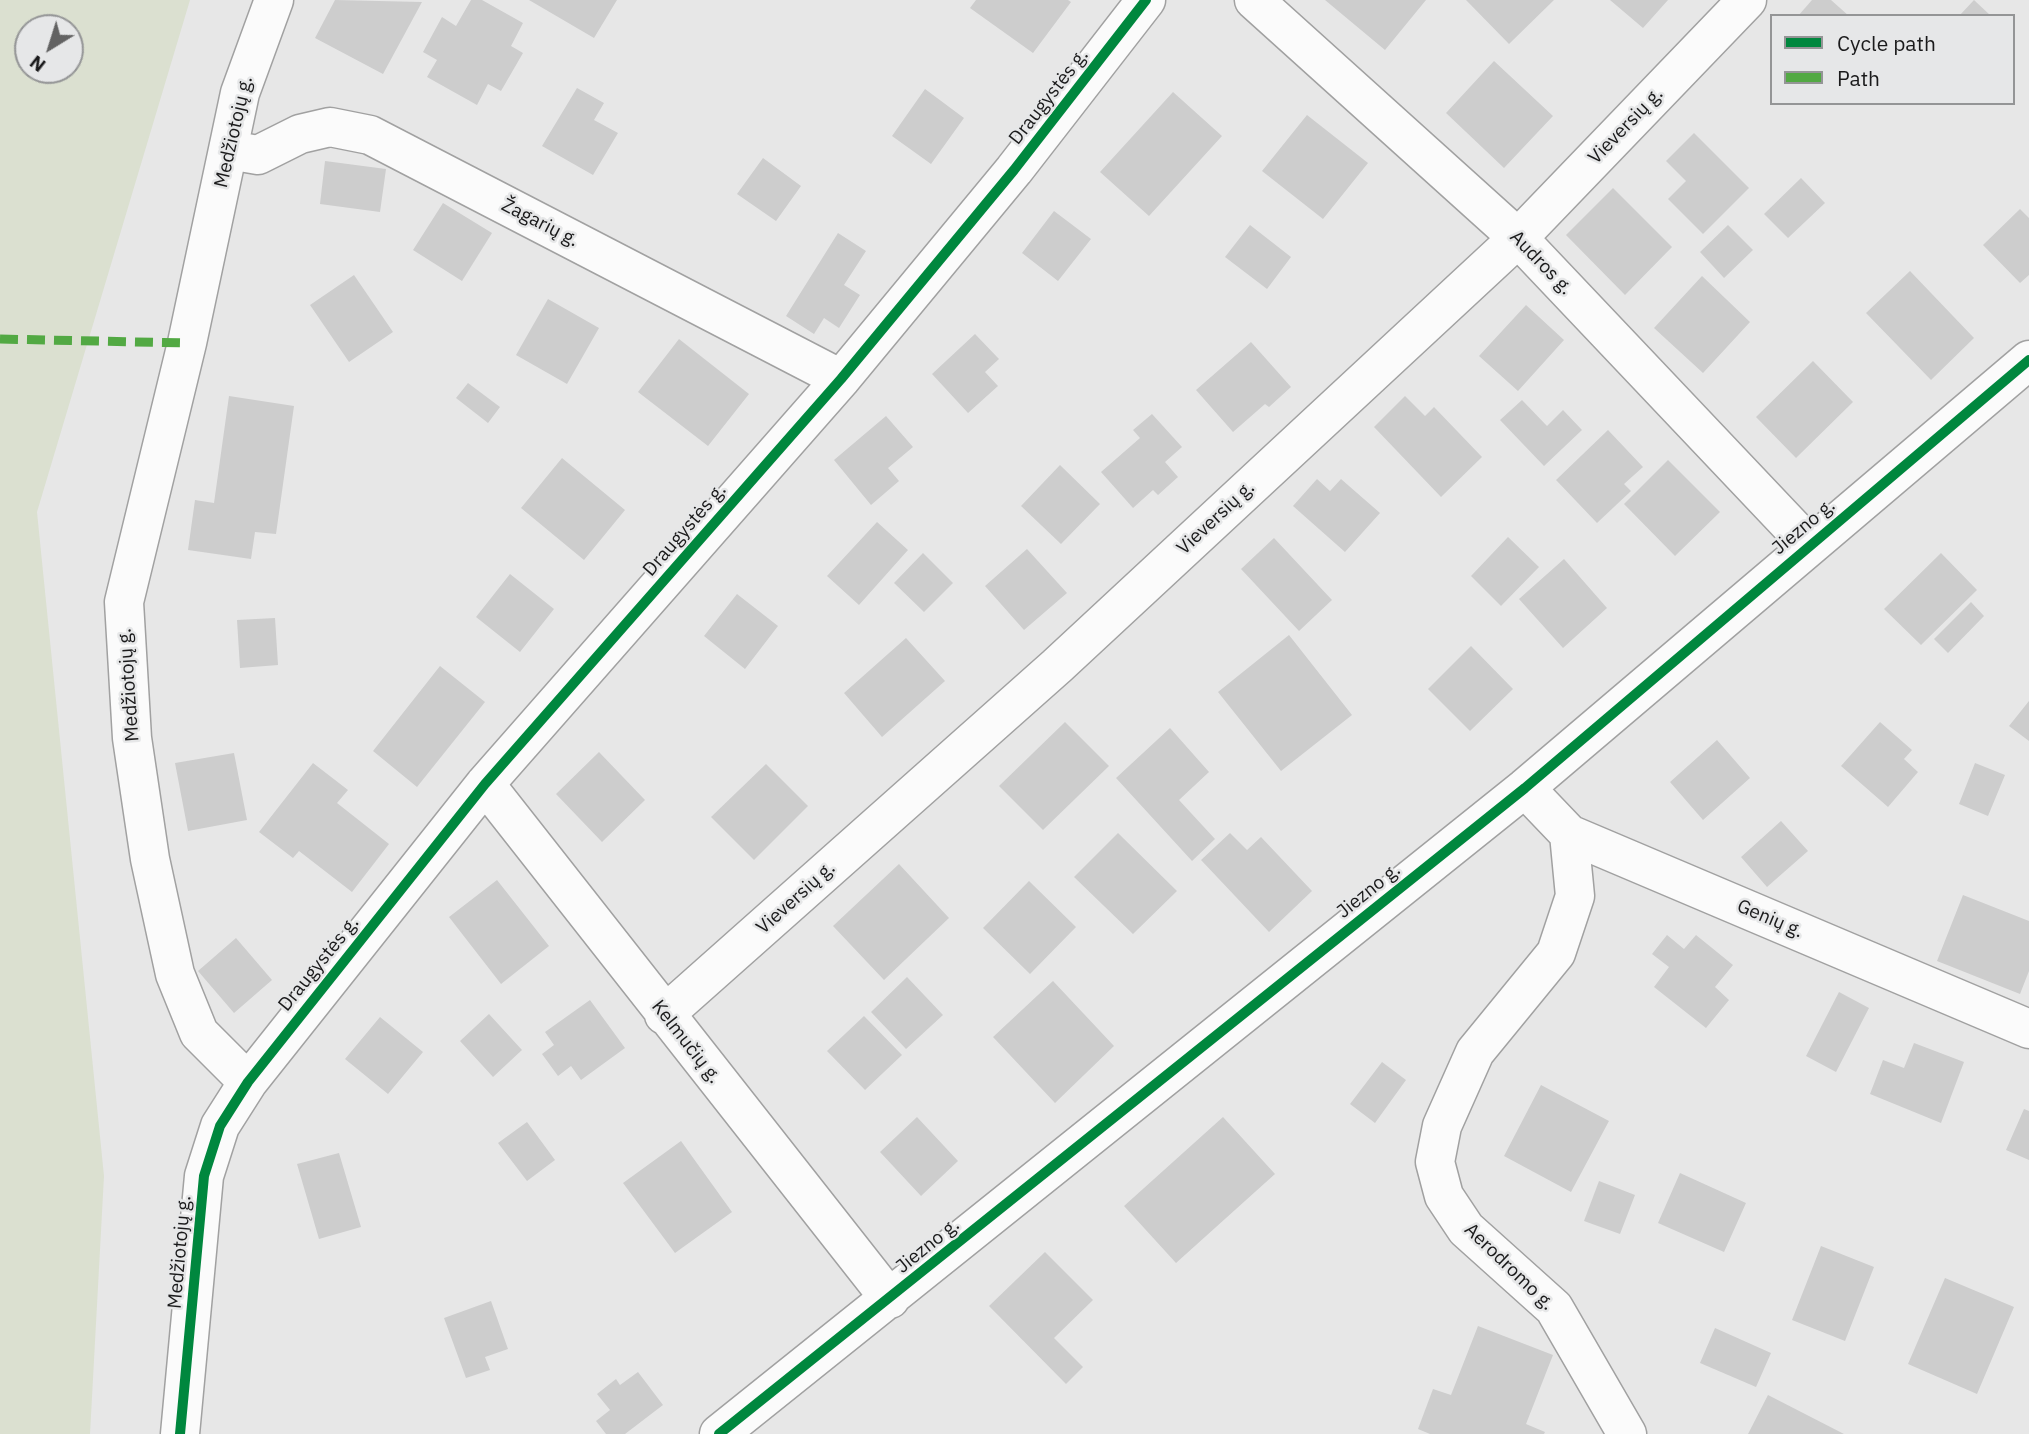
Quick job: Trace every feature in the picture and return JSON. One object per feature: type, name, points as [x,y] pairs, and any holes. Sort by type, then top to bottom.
[{"type":"street","name":"Medžiotojų g.","points":[[180,1434],[204,1176],[220,1126],[248,1082],[199,1033],[175,974],[150,859],[132,738],[125,657],[124,602],[187,343],[240,93],[274,0]]},
{"type":"street","name":"Draugystės g.","points":[[248,1082],[485,784],[841,379],[1014,170],[1146,0]]},
{"type":"street","name":"Audros g.","points":[[1254,0],[1518,238],[1809,545]]},
{"type":"street","name":"Vieversių g.","points":[[664,1015],[1057,666],[1518,238],[1747,0]]},
{"type":"street","name":"Žagarių g.","points":[[229,150],[258,155],[300,134],[330,127],[370,135],[841,379]]},
{"type":"street","name":"Jiezno g.","points":[[719,1434],[1525,788],[2029,360]]},
{"type":"street","name":"Kelmučių g.","points":[[485,784],[890,1299]]},
{"type":"street","name":"Genių g.","points":[[1525,788],[1569,834],[2029,1029]]},
{"type":"street","name":"Aerodromo g.","points":[[1569,834],[1575,896],[1556,953],[1475,1052],[1442,1126],[1435,1162],[1444,1196],[1466,1229],[1553,1308],[1627,1434]]},
{"type":"green space","points":[[0,0],[190,0],[37,512],[104,1176],[90,1434],[0,1434]]},
{"type":"building","points":[[335,0],[422,2],[383,74],[315,38]]},
{"type":"building","points":[[471,0],[482,0],[523,23],[511,46],[523,53],[501,91],[488,84],[477,105],[427,77],[437,60],[423,52],[442,17],[456,26]]},
{"type":"building","points":[[529,0],[617,0],[594,38]]},
{"type":"building","points":[[976,0],[1071,2],[1033,53],[970,8]]},
{"type":"building","points":[[1325,0],[1426,0],[1385,50]]},
{"type":"building","points":[[1466,0],[1554,0],[1509,44]]},
{"type":"building","points":[[1610,0],[1668,0],[1643,28]]},
{"type":"building","points":[[1812,0],[1831,0],[1847,14],[1800,14]]},
{"type":"building","points":[[1974,0],[1989,14],[1961,14]]},
{"type":"building","points":[[1494,61],[1553,116],[1504,168],[1446,113]]},
{"type":"building","points":[[577,88],[604,103],[594,120],[618,133],[593,175],[542,146]]},
{"type":"building","points":[[925,89],[964,118],[931,164],[892,136]]},
{"type":"building","points":[[1173,92],[1222,136],[1149,216],[1100,172]]},
{"type":"building","points":[[1307,115],[1368,163],[1323,219],[1262,171]]},
{"type":"building","points":[[1694,133],[1749,188],[1703,234],[1668,199],[1686,181],[1666,161]]},
{"type":"building","points":[[763,158],[801,186],[776,221],[737,194]]},
{"type":"building","points":[[325,161],[386,169],[380,212],[320,204]]},
{"type":"building","points":[[1801,178],[1825,203],[1788,238],[1764,214]]},
{"type":"building","points":[[1613,188],[1672,247],[1625,295],[1566,235]]},
{"type":"building","points":[[443,203],[492,233],[462,281],[413,250]]},
{"type":"building","points":[[2020,209],[2029,218],[2029,275],[2020,283],[1983,245]]},
{"type":"building","points":[[1054,211],[1091,239],[1058,281],[1022,253]]},
{"type":"building","points":[[1250,225],[1291,257],[1267,289],[1225,257]]},
{"type":"building","points":[[1728,225],[1753,250],[1724,278],[1700,252]]},
{"type":"building","points":[[838,233],[866,251],[844,285],[860,295],[839,328],[824,318],[814,334],[786,316]]},
{"type":"building","points":[[1910,271],[1974,338],[1931,380],[1866,313]]},
{"type":"building","points":[[354,275],[393,332],[349,362],[310,305]]},
{"type":"building","points":[[1702,276],[1750,322],[1703,373],[1654,328]]},
{"type":"building","points":[[548,299],[599,328],[567,384],[516,355]]},
{"type":"building","points":[[1526,305],[1564,340],[1518,391],[1479,356]]},
{"type":"building","points":[[975,334],[999,359],[985,372],[998,386],[968,413],[932,374]]},
{"type":"building","points":[[679,339],[749,394],[708,446],[638,392]]},
{"type":"building","points":[[1251,342],[1291,387],[1269,407],[1265,404],[1233,432],[1196,390]]},
{"type":"building","points":[[1813,361],[1853,402],[1796,458],[1756,417]]},
{"type":"building","points":[[468,383],[500,407],[488,423],[456,398]]},
{"type":"building","points":[[229,396],[294,406],[276,534],[255,532],[251,559],[188,550],[195,500],[214,503]]},
{"type":"building","points":[[1405,396],[1425,416],[1434,407],[1482,457],[1441,497],[1374,427]]},
{"type":"building","points":[[1522,400],[1547,426],[1563,410],[1582,430],[1544,466],[1500,420]]},
{"type":"building","points":[[1152,414],[1182,447],[1165,462],[1178,477],[1158,495],[1153,490],[1133,508],[1101,472],[1140,438],[1133,430]]},
{"type":"building","points":[[886,416],[913,447],[888,468],[899,481],[871,505],[834,460]]},
{"type":"building","points":[[1608,430],[1643,467],[1624,484],[1631,491],[1597,523],[1556,480]]},
{"type":"building","points":[[562,458],[625,510],[584,560],[521,508]]},
{"type":"building","points":[[1668,460],[1720,512],[1675,556],[1624,504]]},
{"type":"building","points":[[1060,465],[1100,504],[1061,544],[1021,506]]},
{"type":"building","points":[[1317,479],[1330,491],[1341,479],[1380,513],[1345,552],[1293,506]]},
{"type":"building","points":[[877,522],[908,550],[859,605],[827,576]]},
{"type":"building","points":[[1508,537],[1539,567],[1501,606],[1471,576]]},
{"type":"building","points":[[1274,538],[1332,600],[1299,631],[1241,569]]},
{"type":"building","points":[[1027,549],[1067,593],[1024,630],[985,586]]},
{"type":"building","points":[[923,553],[953,583],[924,612],[894,583]]},
{"type":"building","points":[[1941,553],[1977,590],[1921,645],[1884,609]]},
{"type":"building","points":[[1564,559],[1607,608],[1563,648],[1519,599]]},
{"type":"building","points":[[510,574],[554,609],[520,652],[476,617]]},
{"type":"building","points":[[737,594],[778,626],[745,669],[704,636]]},
{"type":"building","points":[[1971,602],[1984,616],[1948,653],[1934,639]]},
{"type":"building","points":[[275,618],[278,665],[240,668],[237,620]]},
{"type":"building","points":[[1289,635],[1352,715],[1281,771],[1218,692]]},
{"type":"building","points":[[906,638],[945,681],[882,737],[844,693]]},
{"type":"building","points":[[1471,646],[1513,689],[1470,731],[1428,689]]},
{"type":"building","points":[[440,666],[485,702],[417,787],[373,751]]},
{"type":"building","points":[[2029,701],[2029,741],[2009,726]]},
{"type":"building","points":[[1065,722],[1109,766],[1043,830],[999,786]]},
{"type":"building","points":[[1880,722],[1912,750],[1904,759],[1918,772],[1888,807],[1841,766]]},
{"type":"building","points":[[1170,728],[1209,772],[1179,800],[1215,839],[1192,861],[1116,778]]},
{"type":"building","points":[[1717,740],[1750,778],[1703,820],[1670,782]]},
{"type":"building","points":[[599,752],[645,800],[602,842],[556,794]]},
{"type":"building","points":[[234,753],[247,820],[188,831],[175,763]]},
{"type":"building","points":[[313,763],[348,790],[337,803],[389,844],[352,892],[299,851],[293,858],[259,832]]},
{"type":"building","points":[[1975,763],[2005,775],[1988,816],[1959,804]]},
{"type":"building","points":[[766,764],[808,806],[754,860],[711,817]]},
{"type":"building","points":[[1781,821],[1808,851],[1767,887],[1741,857]]},
{"type":"building","points":[[1118,833],[1177,891],[1133,934],[1074,877]]},
{"type":"building","points":[[1230,833],[1247,850],[1261,837],[1312,891],[1269,932],[1201,860]]},
{"type":"building","points":[[899,864],[949,918],[884,980],[833,926]]},
{"type":"building","points":[[497,880],[549,946],[501,984],[449,917]]},
{"type":"building","points":[[1029,881],[1076,927],[1030,974],[983,928]]},
{"type":"building","points":[[1963,895],[2029,921],[2029,971],[2020,994],[1937,961]]},
{"type":"building","points":[[1667,935],[1684,949],[1696,935],[1733,965],[1715,987],[1729,1000],[1706,1028],[1654,987],[1669,967],[1652,954]]},
{"type":"building","points":[[236,938],[272,980],[234,1013],[198,971]]},
{"type":"building","points":[[907,977],[943,1015],[906,1049],[871,1012]]},
{"type":"building","points":[[1053,981],[1114,1046],[1055,1103],[993,1037]]},
{"type":"building","points":[[1839,992],[1869,1008],[1836,1072],[1806,1056]]},
{"type":"building","points":[[590,1000],[625,1048],[581,1080],[571,1066],[558,1076],[542,1054],[554,1045],[545,1032]]},
{"type":"building","points":[[489,1014],[522,1050],[493,1077],[460,1041]]},
{"type":"building","points":[[864,1016],[902,1055],[865,1090],[827,1051]]},
{"type":"building","points":[[380,1017],[423,1052],[388,1094],[345,1059]]},
{"type":"building","points":[[1914,1043],[1964,1062],[1941,1123],[1870,1094],[1883,1060],[1904,1068]]},
{"type":"building","points":[[1382,1062],[1406,1080],[1375,1123],[1350,1104]]},
{"type":"building","points":[[1541,1085],[1609,1121],[1571,1192],[1504,1156]]},
{"type":"building","points":[[2024,1109],[2029,1111],[2029,1160],[2006,1150]]},
{"type":"building","points":[[917,1117],[958,1161],[921,1196],[880,1152]]},
{"type":"building","points":[[1223,1117],[1275,1174],[1176,1263],[1124,1206]]},
{"type":"building","points":[[527,1122],[555,1160],[527,1181],[498,1143]]},
{"type":"building","points":[[681,1141],[732,1212],[675,1253],[623,1183]]},
{"type":"building","points":[[339,1153],[361,1227],[319,1239],[297,1164]]},
{"type":"building","points":[[1680,1173],[1746,1203],[1724,1252],[1658,1223]]},
{"type":"building","points":[[1599,1181],[1635,1195],[1620,1234],[1584,1221]]},
{"type":"building","points":[[1821,1246],[1874,1267],[1845,1341],[1792,1320]]},
{"type":"building","points":[[1045,1252],[1093,1300],[1054,1338],[1083,1367],[1066,1384],[989,1306]]},
{"type":"building","points":[[1945,1278],[2014,1307],[1977,1394],[1908,1364]]},
{"type":"building","points":[[491,1301],[508,1349],[485,1357],[490,1370],[466,1378],[444,1318]]},
{"type":"building","points":[[1478,1326],[1553,1355],[1526,1424],[1545,1432],[1544,1434],[1430,1434],[1418,1429],[1433,1389],[1451,1395]]},
{"type":"building","points":[[1715,1328],[1771,1353],[1756,1387],[1700,1363]]},
{"type":"building","points":[[638,1372],[663,1405],[625,1434],[606,1434],[596,1421],[610,1410],[597,1394],[616,1379],[620,1385]]},
{"type":"building","points":[[1768,1395],[1844,1434],[1748,1434]]},
{"type":"marked path","points":[[0,339],[187,343]]},
{"type":"cycle path","points":[[180,1434],[204,1176],[220,1126],[248,1082],[485,784],[841,379],[1014,170],[1146,0]]},
{"type":"cycle path","points":[[719,1434],[1525,788],[2029,360]]}]
